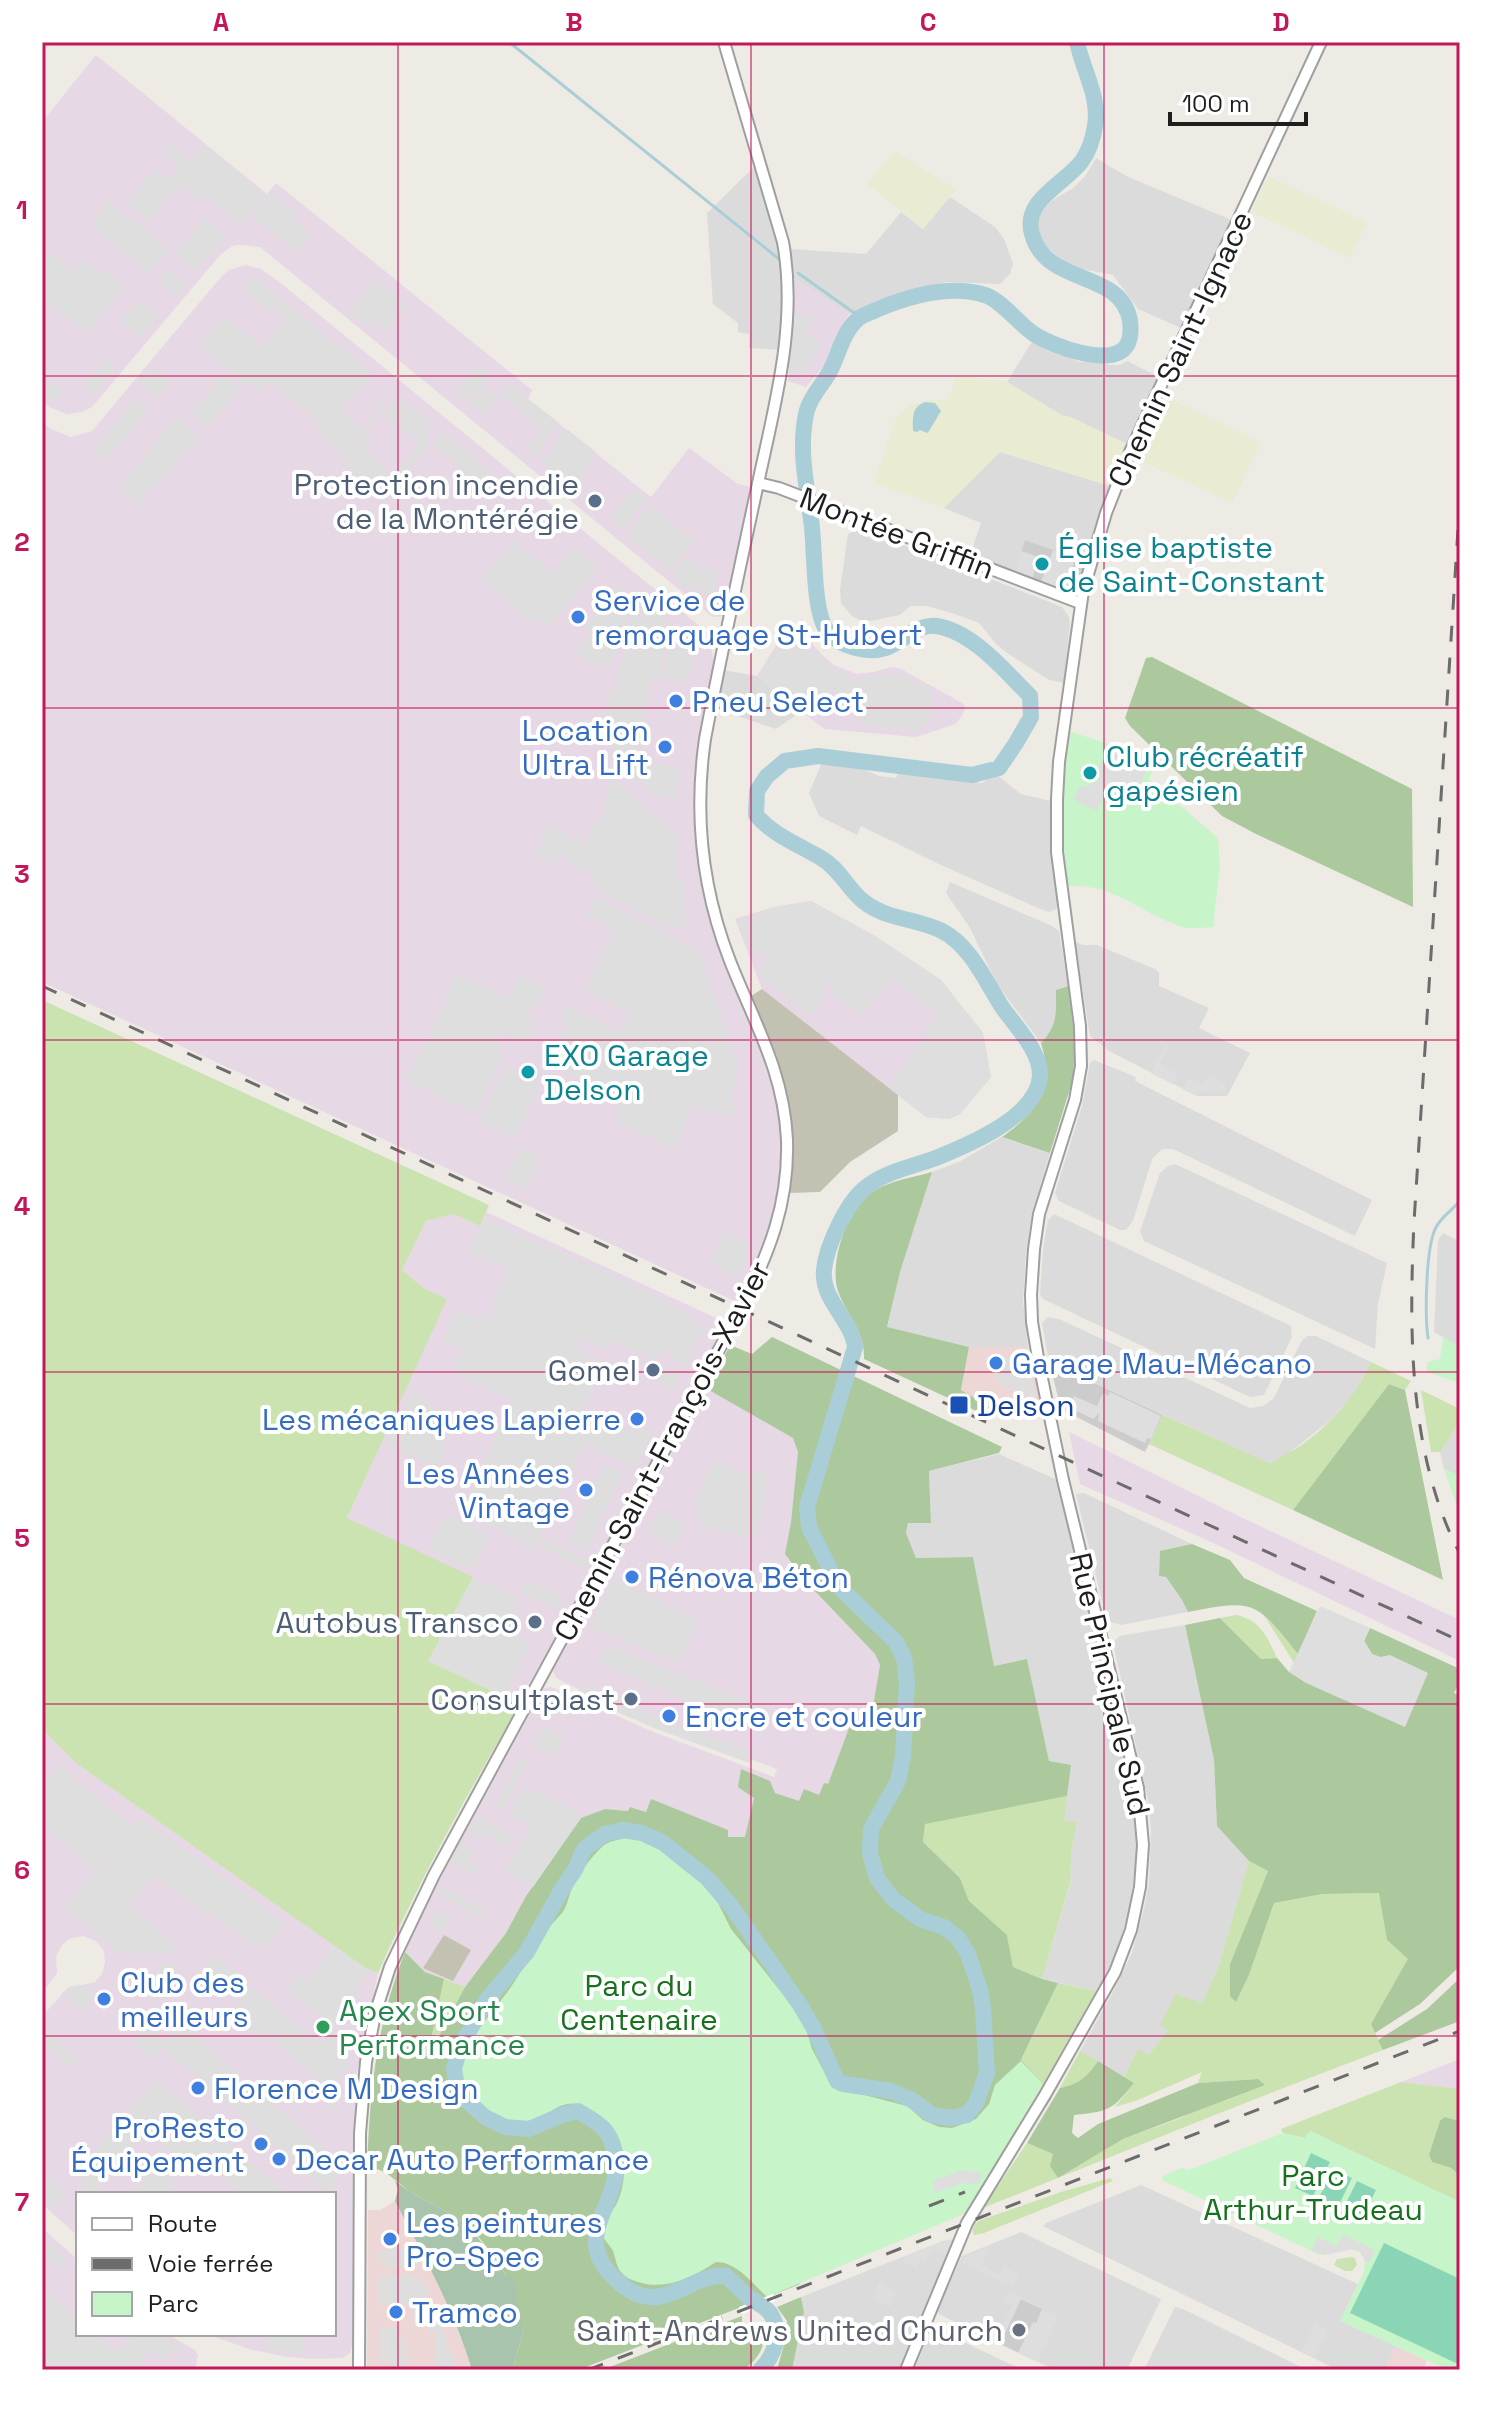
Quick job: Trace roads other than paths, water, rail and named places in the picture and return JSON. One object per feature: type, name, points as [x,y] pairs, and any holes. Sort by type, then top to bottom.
[{"type":"street","name":"Chemin Saint-François-Xavier","points":[[359,2370],[362,2091],[373,2023],[390,1967],[439,1866],[741,1309],[764,1262],[780,1214],[787,1151],[782,1096],[768,1048],[731,964],[714,915],[703,860],[700,819],[705,739],[786,341],[787,270],[783,242],[724,42]]},
{"type":"street","name":"Chemin Saint-Ignace","points":[[1081,1048],[1056,830],[1059,762],[1080,603],[1101,528],[1130,452],[1321,42]]},
{"type":"street","name":"Montée Griffin","points":[[758,483],[793,493],[1080,603]]},
{"type":"street","name":"Rue Principale Sud","points":[[906,2370],[971,2215],[1045,2095],[1115,1972],[1131,1930],[1140,1887],[1143,1845],[1138,1788],[1063,1480],[1031,1313],[1032,1265],[1038,1219],[1075,1100],[1081,1048]]},
{"type":"water","points":[[925,402],[935,403],[941,411],[927,433],[913,431],[915,410]]},
{"type":"waterway","points":[[509,42],[779,259]]},
{"type":"waterway","points":[[760,2370],[770,2358],[776,2343],[774,2320],[768,2311],[726,2276],[713,2277],[663,2296],[650,2297],[636,2294],[622,2285],[605,2267],[597,2251],[596,2235],[616,2169],[614,2150],[603,2128],[578,2111],[529,2129],[505,2127],[485,2117],[458,2093],[454,2069],[460,2047],[486,2001],[527,1952],[584,1849],[605,1834],[623,1830],[642,1833],[662,1842],[707,1878],[731,1906],[800,2005],[837,2081],[891,2091],[912,2100],[932,2115],[949,2118],[967,2115],[976,2103],[987,2073],[983,2008],[968,1954],[958,1938],[944,1927],[920,1919],[893,1899],[877,1878],[870,1853],[871,1829],[898,1781],[903,1756],[907,1682],[904,1658],[896,1642],[839,1587],[809,1527],[807,1507],[855,1347],[853,1337],[824,1281],[826,1261],[838,1226],[857,1196],[872,1183],[966,1145],[1015,1116],[1037,1090],[1039,1066],[1026,1039],[961,945],[942,931],[882,912],[863,901],[827,862],[778,834],[756,815],[757,791],[767,776],[785,761],[818,756],[972,775],[999,768],[1031,717],[1030,696],[976,644],[950,630],[937,626],[923,627],[879,650],[855,648],[828,632],[817,598],[804,469],[804,425],[809,405],[853,324],[865,315],[915,296],[943,291],[985,295],[1034,334],[1082,353],[1109,355],[1120,352],[1127,345],[1130,321],[1124,305],[1113,293],[1052,263],[1040,251],[1032,234],[1033,211],[1047,193],[1082,161],[1093,136],[1095,104],[1077,42]]},
{"type":"waterway","points":[[798,273],[860,317]]},
{"type":"waterway","points":[[1428,1338],[1426,1297],[1434,1233],[1438,1224],[1460,1201]]},
{"type":"railway","points":[[1460,498],[1414,1222],[1412,1306],[1421,1434],[1430,1475],[1460,1554]]},
{"type":"railway","points":[[42,986],[1460,1641]]},
{"type":"railway","points":[[588,2370],[1460,2031]]},
{"type":"railway","points":[[929,2206],[965,2192]]},
{"type":"place","name":"Protection incendie de la Montérégie","points":[[595,501]]},
{"type":"place","name":"Église baptiste de Saint-Constant","points":[[1042,564]]},
{"type":"place","name":"Service de remorquage St-Hubert","points":[[578,617]]},
{"type":"place","name":"Pneu Select","points":[[676,701]]},
{"type":"place","name":"Location Ultra Lift","points":[[665,747]]},
{"type":"place","name":"Club récréatif gapésien","points":[[1090,773]]},
{"type":"place","name":"EXO Garage Delson","points":[[528,1072]]},
{"type":"place","name":"Garage Mau-Mécano","points":[[996,1363]]},
{"type":"place","name":"Gomel","points":[[653,1370]]},
{"type":"place","name":"Delson","points":[[959,1405]]},
{"type":"place","name":"Les mécaniques Lapierre","points":[[637,1419]]},
{"type":"place","name":"Les Années Vintage","points":[[586,1490]]},
{"type":"place","name":"Rénova Béton","points":[[632,1577]]},
{"type":"place","name":"Autobus Transco","points":[[535,1622]]},
{"type":"place","name":"Consultplast","points":[[631,1699]]},
{"type":"place","name":"Encre et couleur","points":[[669,1716]]},
{"type":"place","name":"Club des meilleurs","points":[[104,1999]]},
{"type":"place","name":"Apex Sport Performance","points":[[323,2027]]},
{"type":"place","name":"Florence M Design","points":[[198,2088]]},
{"type":"place","name":"ProResto Équipement","points":[[261,2144]]},
{"type":"place","name":"Decar Auto Performance","points":[[279,2159]]},
{"type":"place","name":"Les peintures Pro-Spec","points":[[390,2239]]},
{"type":"place","name":"Tramco","points":[[396,2312]]},
{"type":"place","name":"Saint-Andrews United Church","points":[[1019,2330]]},
{"type":"park label","name":"Parc du Centenaire","points":[[639,2002]]},
{"type":"park label","name":"Parc Arthur-Trudeau","points":[[1313,2192]]}]
